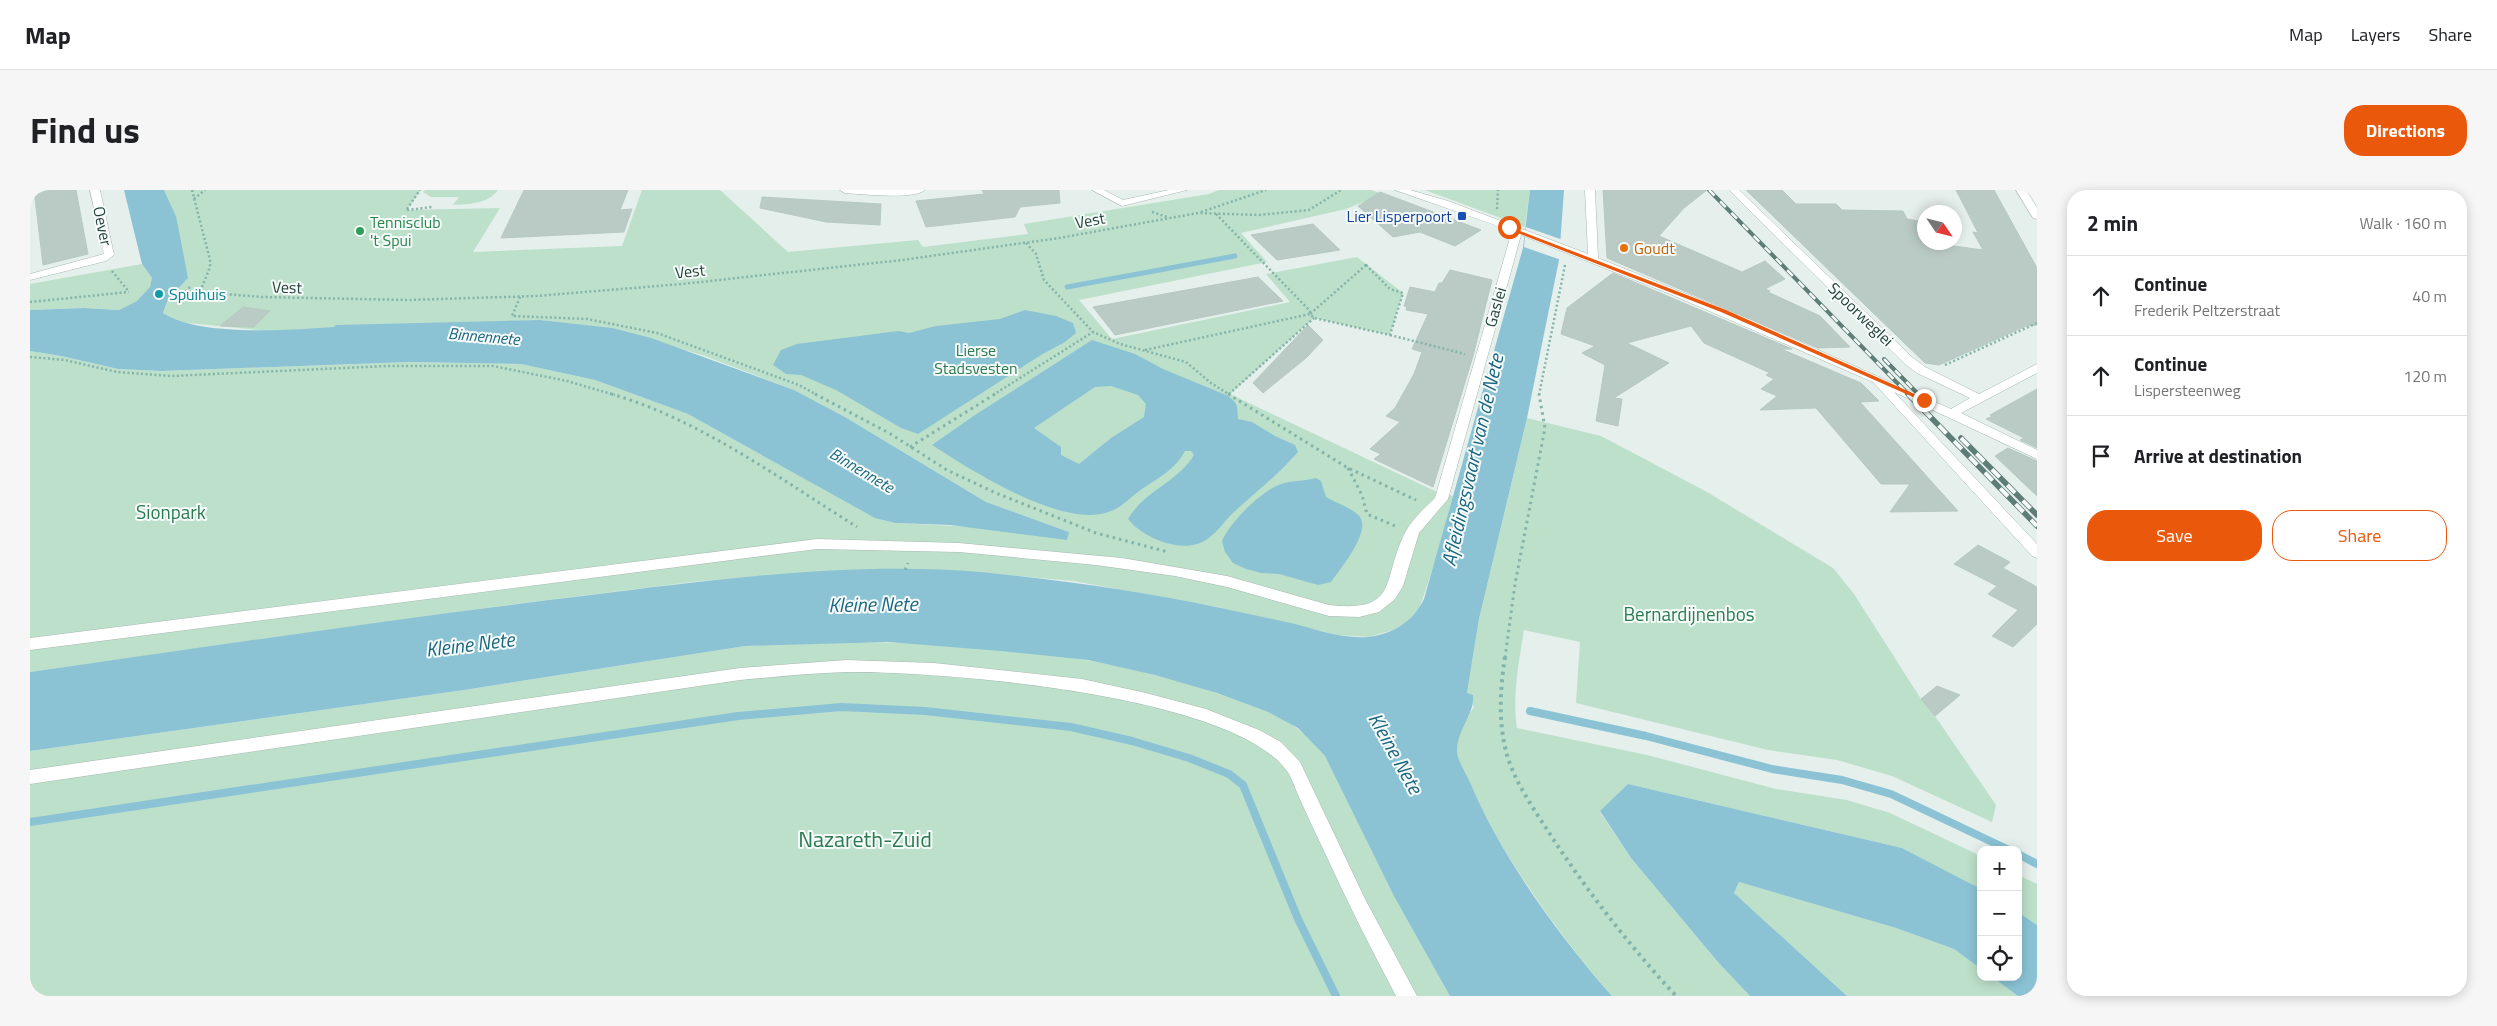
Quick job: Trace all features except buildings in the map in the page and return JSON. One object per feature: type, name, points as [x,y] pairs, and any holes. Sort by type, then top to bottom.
[{"type":"street","name":"Oever","points":[[95,190],[109,255],[102,259]]},
{"type":"street","points":[[845,190],[890,193],[920,190]]},
{"type":"street","points":[[1097,190],[1122,203],[1182,190]]},
{"type":"street","points":[[1400,190],[1448,204],[1724,311],[1875,378],[2037,455]]},
{"type":"street","points":[[1590,190],[1593,259]]},
{"type":"street","name":"Spoorweglei","points":[[1734,190],[1909,361],[1927,373],[1979,398]]},
{"type":"street","points":[[2022,190],[2037,216]]},
{"type":"street","name":"Gaslei","points":[[1437,503],[1520,232]]},
{"type":"street","points":[[30,277],[102,259]]},
{"type":"street","points":[[1952,414],[2037,368]]},
{"type":"street","points":[[1875,378],[2037,553]]},
{"type":"street","points":[[30,644],[817,544],[884,543],[1019,552],[1142,566],[1241,585],[1314,606],[1349,612],[1374,608],[1389,598],[1412,532],[1437,503]]},
{"type":"street","points":[[30,777],[750,674],[846,666],[934,669],[1082,685],[1146,699],[1206,716],[1253,734],[1275,747],[1294,767],[1358,905],[1407,996]]},
{"type":"path","points":[[192,190],[210,260],[210,267],[200,292]]},
{"type":"path","points":[[194,199],[205,190]]},
{"type":"path","points":[[420,190],[407,210],[432,208]]},
{"type":"path","name":"Vest","points":[[190,287],[186,291],[323,299],[408,300],[520,297],[682,284],[902,260],[1025,242],[1198,213],[1266,190]]},
{"type":"path","name":"Vest","points":[[1198,213],[1259,214],[1309,210],[1341,190]]},
{"type":"path","points":[[1215,213],[1314,318],[1481,358]]},
{"type":"path","points":[[1025,242],[1036,254],[1044,280],[1092,332],[1120,344],[1186,362],[1207,380],[1348,468],[1437,503]]},
{"type":"path","points":[[30,302],[129,292],[102,259]]},
{"type":"path","points":[[1566,262],[1538,398],[1545,428],[1515,584],[1504,663],[1500,713],[1507,755],[1528,802],[1572,869],[1639,956],[1676,996]]},
{"type":"path","points":[[1145,350],[1310,314],[1366,265],[1390,289],[1403,294],[1390,335]]},
{"type":"path","points":[[520,297],[512,316],[587,319],[658,333],[799,385],[836,403],[947,470],[1022,504],[1096,533],[1171,554]]},
{"type":"path","points":[[1229,394],[1314,318]]},
{"type":"path","points":[[1927,373],[2037,323]]},
{"type":"path","points":[[910,447],[1092,332]]},
{"type":"path","points":[[30,357],[66,360],[116,372],[171,376],[387,366],[493,366],[567,380],[616,395],[682,422],[735,450],[884,543]]},
{"type":"path","points":[[1348,468],[1362,495],[1367,514],[1377,520],[1412,532]]},
{"type":"green space","points":[[164,190],[421,190],[407,210],[500,208],[473,252],[622,246],[642,190],[720,190],[788,252],[918,240],[923,247],[1028,234],[1024,224],[1209,194],[1219,190],[1371,190],[1382,194],[1346,209],[1241,233],[1267,262],[1079,300],[1112,339],[1290,302],[1266,274],[1357,257],[1403,293],[1390,335],[1314,318],[1230,394],[1437,492],[1453,496],[1438,552],[1419,610],[1397,629],[1368,637],[1338,635],[1217,607],[1073,581],[963,571],[851,570],[700,581],[493,607],[30,672],[30,351],[118,369],[161,371],[409,362],[521,364],[595,380],[688,414],[876,518],[895,523],[1069,532],[986,502],[845,417],[794,390],[702,355],[612,329],[540,320],[268,331],[178,322],[163,313],[168,299],[137,301],[119,310],[84,308],[30,310],[30,284],[142,264],[152,278],[176,216]]},
{"type":"green space","points":[[425,190],[498,190],[484,201],[453,205],[459,197],[431,197],[423,192]]},
{"type":"green space","points":[[1425,190],[1530,190],[1525,227]]},
{"type":"green space","name":"Bernardijnenbos","points":[[1527,418],[1601,436],[1707,492],[1833,568],[1854,594],[1921,699],[1935,716],[1996,805],[1992,822],[1892,776],[1837,760],[1768,750],[1576,703],[1580,642],[1524,630],[1518,666],[1515,703],[1517,728],[1647,755],[1776,789],[1847,800],[1890,813],[1977,854],[1977,887],[1902,848],[1628,784],[1600,812],[1631,858],[1717,961],[1750,996],[1612,996],[1552,921],[1514,865],[1482,809],[1460,764],[1457,747],[1464,723],[1474,707],[1467,693],[1479,619]]},
{"type":"green space","name":"Nazareth-Zuid","points":[[815,642],[868,642],[974,647],[1080,659],[1132,669],[1183,682],[1258,708],[1283,719],[1302,732],[1325,756],[1450,996],[30,996],[30,751],[464,690],[745,646]]},
{"type":"green space","points":[[2022,877],[2037,884],[2037,925],[2022,915]]},
{"type":"green space","points":[[1739,882],[1896,928],[1954,949],[1977,966],[1977,981],[1997,981],[2018,996],[1847,996],[1734,893]]},
{"type":"water","name":"Binnennete","points":[[124,190],[164,190],[176,216],[188,278],[168,299],[163,313],[179,321],[199,326],[246,330],[334,327],[336,325],[540,320],[612,328],[651,338],[794,390],[845,417],[986,502],[1069,532],[1067,540],[950,525],[895,523],[875,518],[688,414],[595,380],[521,364],[409,362],[161,371],[118,369],[30,351],[30,310],[84,308],[119,310],[137,301],[150,287],[152,278],[142,264]]},
{"type":"water","points":[[1530,190],[1564,190],[1559,260],[1527,418],[1479,619],[1467,693],[1473,695],[1473,702],[1460,736],[1457,752],[1460,763],[1482,808],[1514,865],[1551,921],[1612,996],[1450,996],[1394,896],[1325,756],[1298,728],[1268,712],[1217,693],[1155,675],[1088,660],[888,642],[745,646],[464,690],[30,751],[30,672],[444,613],[731,578],[882,569],[932,569],[981,572],[1071,582],[1161,596],[1348,636],[1368,637],[1386,633],[1401,626],[1408,620],[1424,599],[1523,248]]},
{"type":"water","points":[[1025,310],[1056,316],[1073,323],[1076,333],[1065,342],[1041,355],[918,434],[901,428],[836,390],[801,375],[786,374],[773,365],[781,350],[797,344],[898,331],[909,333],[936,326],[1000,319]]},
{"type":"water","points":[[1092,340],[1135,354],[1163,369],[1226,395],[1236,405],[1238,419],[1252,422],[1295,445],[1298,452],[1203,542],[1188,546],[1169,544],[1141,531],[1128,519],[1143,501],[1187,464],[1194,455],[1191,451],[1185,451],[1172,468],[1115,509],[1092,515],[1069,513],[1019,495],[970,469],[932,445]],"holes":[[[1111,386],[1138,395],[1146,404],[1144,417],[1111,438],[1079,464],[1061,455],[1061,447],[1034,428],[1095,387]]]},
{"type":"water","points":[[1316,478],[1321,481],[1326,497],[1353,511],[1360,517],[1362,524],[1358,541],[1331,582],[1318,585],[1279,574],[1261,573],[1233,563],[1225,552],[1222,541],[1239,516],[1273,487]]},
{"type":"water","points":[[1628,784],[1902,848],[1977,887],[1977,966],[1954,949],[1896,928],[1739,882],[1734,893],[1847,996],[1750,996],[1717,961],[1631,858],[1600,811]]},
{"type":"water","points":[[2022,915],[2037,925],[2037,996],[2018,996],[1997,981],[2022,981]]},
{"type":"pier","points":[[1526,227],[1563,240],[1561,260],[1524,247]]},
{"type":"waterway","points":[[1067,287],[1235,256]]},
{"type":"waterway","points":[[30,822],[738,716],[841,707],[925,711],[1071,727],[1132,741],[1189,758],[1229,774],[1243,785],[1298,919],[1336,996]]},
{"type":"waterway","points":[[1530,711],[1646,736],[1772,769],[1842,780],[1891,794],[2001,846]]},
{"type":"waterway","points":[[2022,856],[2037,864]]},
{"type":"railway","points":[[1709,190],[1909,395]]},
{"type":"railway","points":[[1884,359],[1919,395]]},
{"type":"railway","points":[[1908,394],[2037,526]]},
{"type":"railway","points":[[1919,395],[1926,402]]},
{"type":"railway","points":[[1961,438],[2037,515]]},
{"type":"place","name":"Lier Lisperpoort","points":[[1462,216]]},
{"type":"place","name":"Tennisclub 't Spui","points":[[360,231]]},
{"type":"place","name":"Goudt","points":[[1624,248]]},
{"type":"place","name":"Spuihuis","points":[[159,294]]},
{"type":"route","points":[[1509,227],[1724,311],[1924,400]]},
{"type":"park label","name":"Lierse Stadsvesten","points":[[976,359]]},
{"type":"park label","name":"Sionpark","points":[[171,511]]},
{"type":"water label","name":"Afleidingsvaart van de Nete","points":[[1472,460]]},
{"type":"water label","name":"Kleine Nete","points":[[873,604]]},
{"type":"water label","name":"Kleine Nete","points":[[470,644]]},
{"type":"water label","name":"Kleine Nete","points":[[1396,753]]}]
